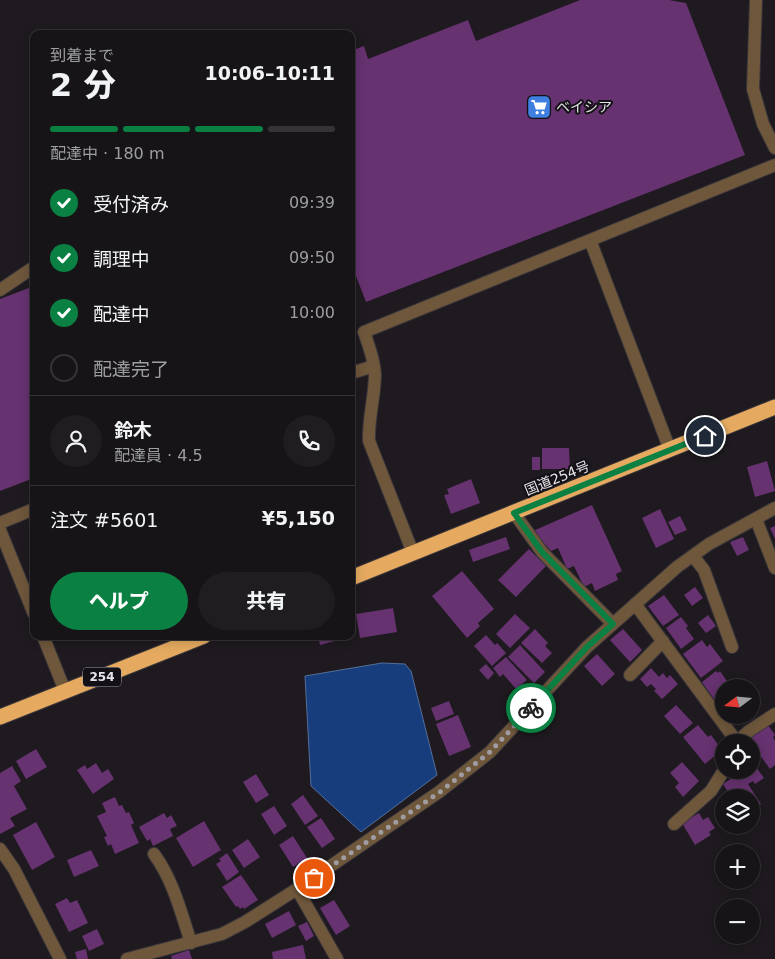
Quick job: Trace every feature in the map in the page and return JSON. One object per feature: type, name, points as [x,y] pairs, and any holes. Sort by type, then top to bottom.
[{"type":"highway","name":"国道254号","points":[[355,576],[775,407]]},
{"type":"highway","name":"254","points":[[0,717],[194,640]]},
{"type":"street","points":[[756,0],[753,89],[762,124],[775,148]]},
{"type":"street","points":[[413,554],[369,441],[368,426],[374,384],[374,366],[373,356],[364,332],[775,165]]},
{"type":"street","points":[[590,240],[670,450]]},
{"type":"street","points":[[0,290],[30,270]]},
{"type":"street","points":[[355,372],[374,366]]},
{"type":"street","points":[[128,959],[222,934],[245,922],[440,792],[490,752],[587,647],[677,567],[709,544],[775,508]]},
{"type":"street","points":[[0,523],[30,511]]},
{"type":"street","points":[[514,513],[542,552],[613,624]]},
{"type":"street","points":[[756,519],[775,568]]},
{"type":"street","points":[[0,530],[30,604]]},
{"type":"street","points":[[693,556],[704,570],[732,648]]},
{"type":"street","points":[[635,604],[731,734]]},
{"type":"street","points":[[45,640],[65,691]]},
{"type":"street","points":[[630,674],[663,641]]},
{"type":"street","points":[[746,734],[775,714]]},
{"type":"street","points":[[674,824],[711,791],[718,779]]},
{"type":"street","points":[[0,849],[14,869],[60,959]]},
{"type":"street","points":[[154,854],[163,866],[191,943]]},
{"type":"street","points":[[297,889],[337,959]]},
{"type":"water","points":[[382,663],[405,664],[411,671],[437,775],[361,832],[311,786],[305,676]]},
{"type":"building","name":"ベイシア","points":[[580,0],[669,0],[686,3],[745,155],[366,302],[355,273],[355,49],[364,46],[368,59],[468,20],[476,41]]},
{"type":"building","points":[[30,288],[30,480],[0,491],[0,299]]},
{"type":"building","points":[[542,448],[569,448],[570,469],[542,469]]},
{"type":"building","points":[[532,457],[540,457],[540,470],[532,470]]},
{"type":"building","points":[[767,461],[775,491],[755,497],[747,467]]},
{"type":"building","points":[[471,479],[480,503],[451,514],[444,495],[449,494],[447,489]]},
{"type":"building","points":[[592,505],[622,571],[616,574],[618,580],[595,591],[592,583],[584,587],[574,566],[567,569],[558,548],[551,551],[533,531]]},
{"type":"building","points":[[660,509],[674,539],[656,548],[642,518]]},
{"type":"building","points":[[680,516],[687,530],[675,535],[668,522]]},
{"type":"building","points":[[775,526],[775,539],[770,528]]},
{"type":"building","points":[[506,537],[510,549],[473,562],[469,550]]},
{"type":"building","points":[[743,537],[749,550],[737,556],[730,542]]},
{"type":"building","points":[[529,549],[546,566],[516,597],[498,580]]},
{"type":"building","points":[[462,571],[494,609],[478,623],[480,626],[467,638],[432,596]]},
{"type":"building","points":[[695,587],[703,598],[692,606],[684,595]]},
{"type":"building","points":[[664,595],[679,615],[663,626],[648,606]]},
{"type":"building","points":[[393,608],[397,632],[360,638],[356,614]]},
{"type":"building","points":[[515,614],[530,628],[510,648],[496,634]]},
{"type":"building","points":[[708,615],[716,626],[706,633],[698,623]]},
{"type":"building","points":[[681,617],[694,639],[681,649],[666,628]]},
{"type":"building","points":[[535,629],[548,643],[545,646],[552,653],[542,663],[521,643]]},
{"type":"building","points":[[623,629],[642,650],[630,662],[610,640]]},
{"type":"building","points":[[486,635],[506,653],[492,666],[474,646]]},
{"type":"building","points":[[319,640],[338,640],[320,645]]},
{"type":"building","points":[[702,640],[707,647],[710,644],[723,661],[701,678],[683,654]]},
{"type":"building","points":[[520,645],[545,672],[534,683],[508,657]]},
{"type":"building","points":[[597,654],[615,674],[602,686],[584,666]]},
{"type":"building","points":[[506,657],[527,680],[516,689],[503,674],[500,677],[493,668]]},
{"type":"building","points":[[486,664],[494,673],[488,680],[479,670]]},
{"type":"building","points":[[651,668],[659,677],[663,673],[667,678],[670,675],[678,684],[662,699],[654,691],[656,689],[651,684],[647,687],[640,679]]},
{"type":"building","points":[[716,671],[718,673],[720,671],[726,679],[715,679],[715,701],[702,682]]},
{"type":"building","points":[[449,701],[454,714],[436,721],[431,708]]},
{"type":"building","points":[[676,705],[693,723],[680,734],[664,716]]},
{"type":"building","points":[[458,715],[471,747],[449,756],[436,724]]},
{"type":"building","points":[[698,725],[708,737],[711,735],[715,740],[715,756],[705,764],[683,737]]},
{"type":"building","points":[[768,725],[775,735],[773,737],[775,741],[775,765],[770,769],[760,755],[760,734],[755,734]]},
{"type":"building","points":[[36,749],[47,767],[26,779],[16,761]]},
{"type":"building","points":[[682,762],[699,781],[683,797],[675,787],[679,783],[670,773]]},
{"type":"building","points":[[96,763],[102,773],[108,769],[114,779],[93,794],[77,770],[85,765],[87,769]]},
{"type":"building","points":[[12,766],[21,781],[14,786],[27,809],[10,818],[15,826],[0,834],[0,773]]},
{"type":"building","points":[[760,772],[764,778],[755,784],[753,781],[748,784],[751,789],[726,789],[723,784],[731,779],[760,779]]},
{"type":"building","points":[[256,774],[269,795],[256,803],[243,782]]},
{"type":"building","points":[[303,795],[318,816],[305,825],[291,804]]},
{"type":"building","points":[[115,797],[119,806],[122,805],[126,813],[129,812],[134,823],[131,825],[139,843],[115,854],[111,844],[108,846],[104,837],[107,836],[97,816],[106,812],[102,803]]},
{"type":"building","points":[[274,806],[287,826],[274,835],[261,814]]},
{"type":"building","points":[[164,813],[167,818],[171,815],[177,826],[170,829],[173,836],[153,846],[150,839],[147,841],[139,827]]},
{"type":"building","points":[[699,813],[703,820],[708,817],[715,828],[709,832],[711,835],[695,845],[682,823]]},
{"type":"building","points":[[321,818],[335,839],[322,848],[307,827]]},
{"type":"building","points":[[204,821],[221,850],[193,867],[176,838]]},
{"type":"building","points":[[36,822],[55,857],[32,870],[13,835]]},
{"type":"building","points":[[293,836],[307,858],[293,867],[279,845]]},
{"type":"building","points":[[248,839],[260,857],[244,868],[232,850]]},
{"type":"building","points":[[91,850],[99,866],[74,877],[67,860]]},
{"type":"building","points":[[227,853],[239,872],[227,881],[216,864]]},
{"type":"building","points":[[241,875],[258,900],[244,909],[243,907],[240,909],[238,906],[236,907],[222,887]]},
{"type":"building","points":[[67,898],[70,903],[77,900],[88,923],[69,932],[55,904]]},
{"type":"building","points":[[334,900],[350,926],[336,935],[320,908]]},
{"type":"building","points":[[289,911],[296,925],[272,938],[265,924]]},
{"type":"building","points":[[307,922],[314,936],[306,941],[298,926]]},
{"type":"building","points":[[97,929],[104,944],[89,951],[82,936]]},
{"type":"building","points":[[303,945],[306,959],[273,959],[272,952]]},
{"type":"building","points":[[86,949],[88,959],[77,959],[75,952]]},
{"type":"building","points":[[189,950],[192,959],[172,959],[171,956]]},
{"type":"way so far","points":[[314,878],[440,792],[490,752],[531,708]]},
{"type":"place","name":"ベイシア","points":[[539,107]]},
{"type":"route","points":[[531,708],[587,647],[613,624],[542,552],[514,513],[705,436]]}]
